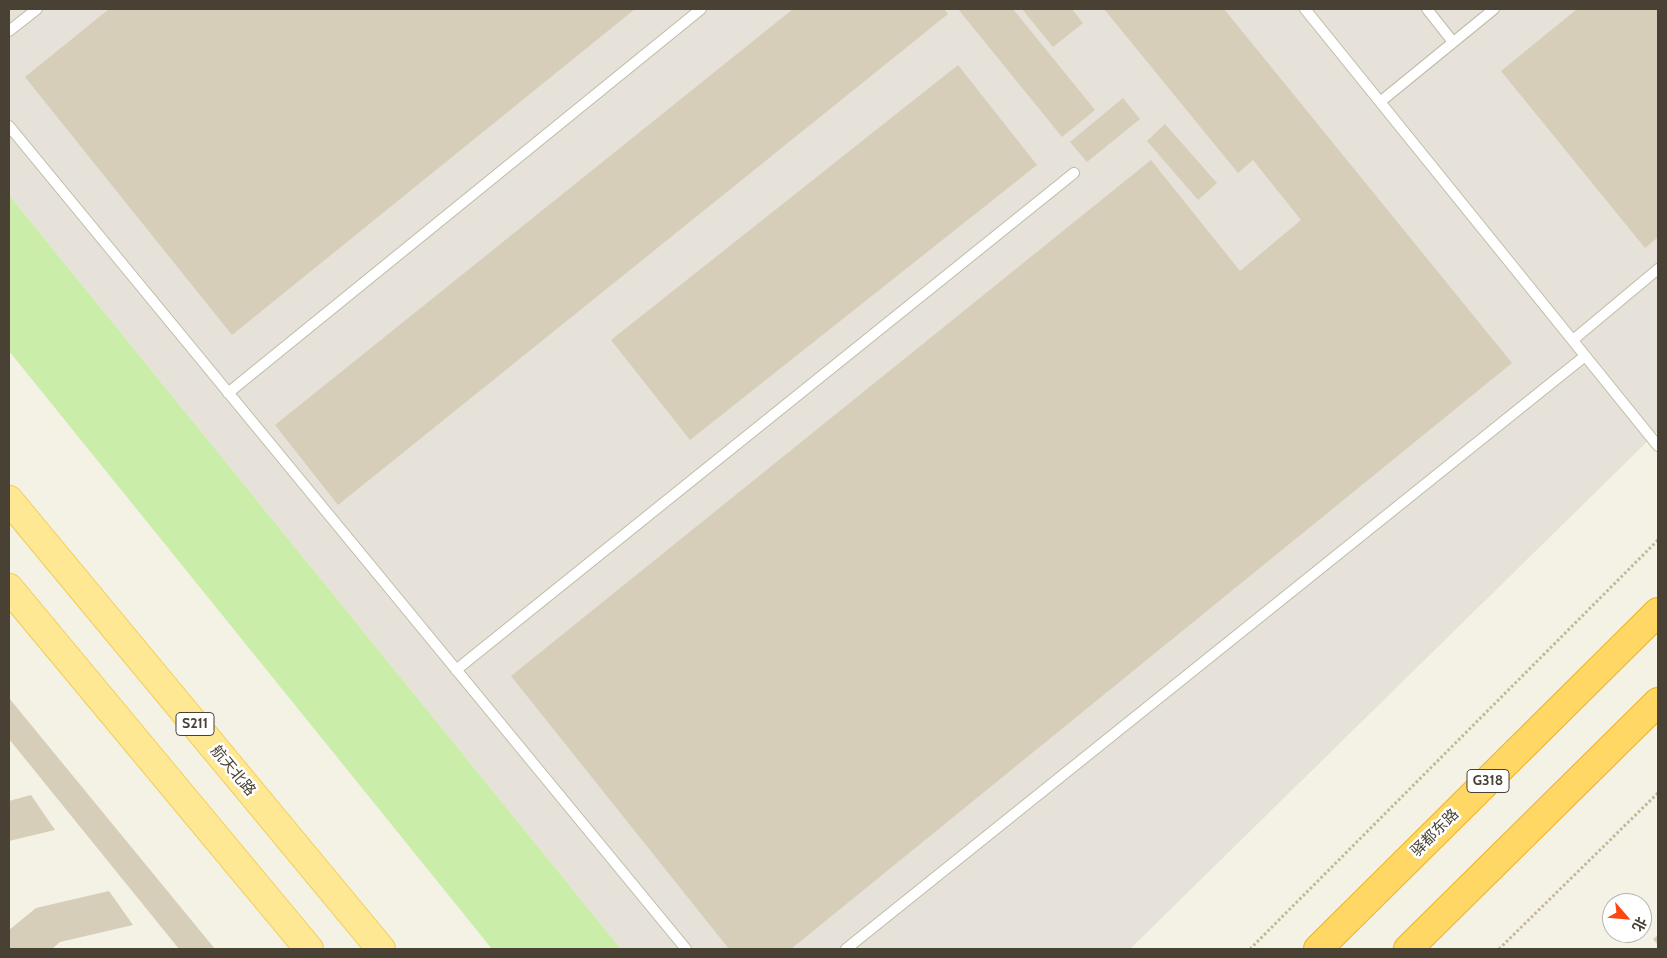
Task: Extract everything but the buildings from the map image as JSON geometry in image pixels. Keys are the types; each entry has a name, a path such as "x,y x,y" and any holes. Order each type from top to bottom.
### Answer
{"highway":[{"name":"驿都东路","path":"1318,949 1658,612"},
{"path":"1408,949 1658,702"}],"main road":[{"name":"航天北路","path":"9,500 381,949"},
{"path":"9,588 308,949"}],"lane":[{"path":"9,32 37,9"},
{"path":"228,393 700,9"},
{"path":"1305,9 1658,446"},
{"path":"1427,9 1453,42"},
{"path":"1380,102 1494,9"},
{"path":"9,126 686,949"},
{"path":"456,670 1074,173"},
{"path":"1573,340 1658,269"},
{"path":"846,949 1585,356"}],"path":[{"path":"1250,949 1658,540"},
{"path":"1499,949 1658,793"}],"shaded area":[{"path":"9,9 1658,9 1658,431 1130,949 621,949 9,195"}],"green space":[{"path":"9,195 621,949 492,949 9,351"}]}
